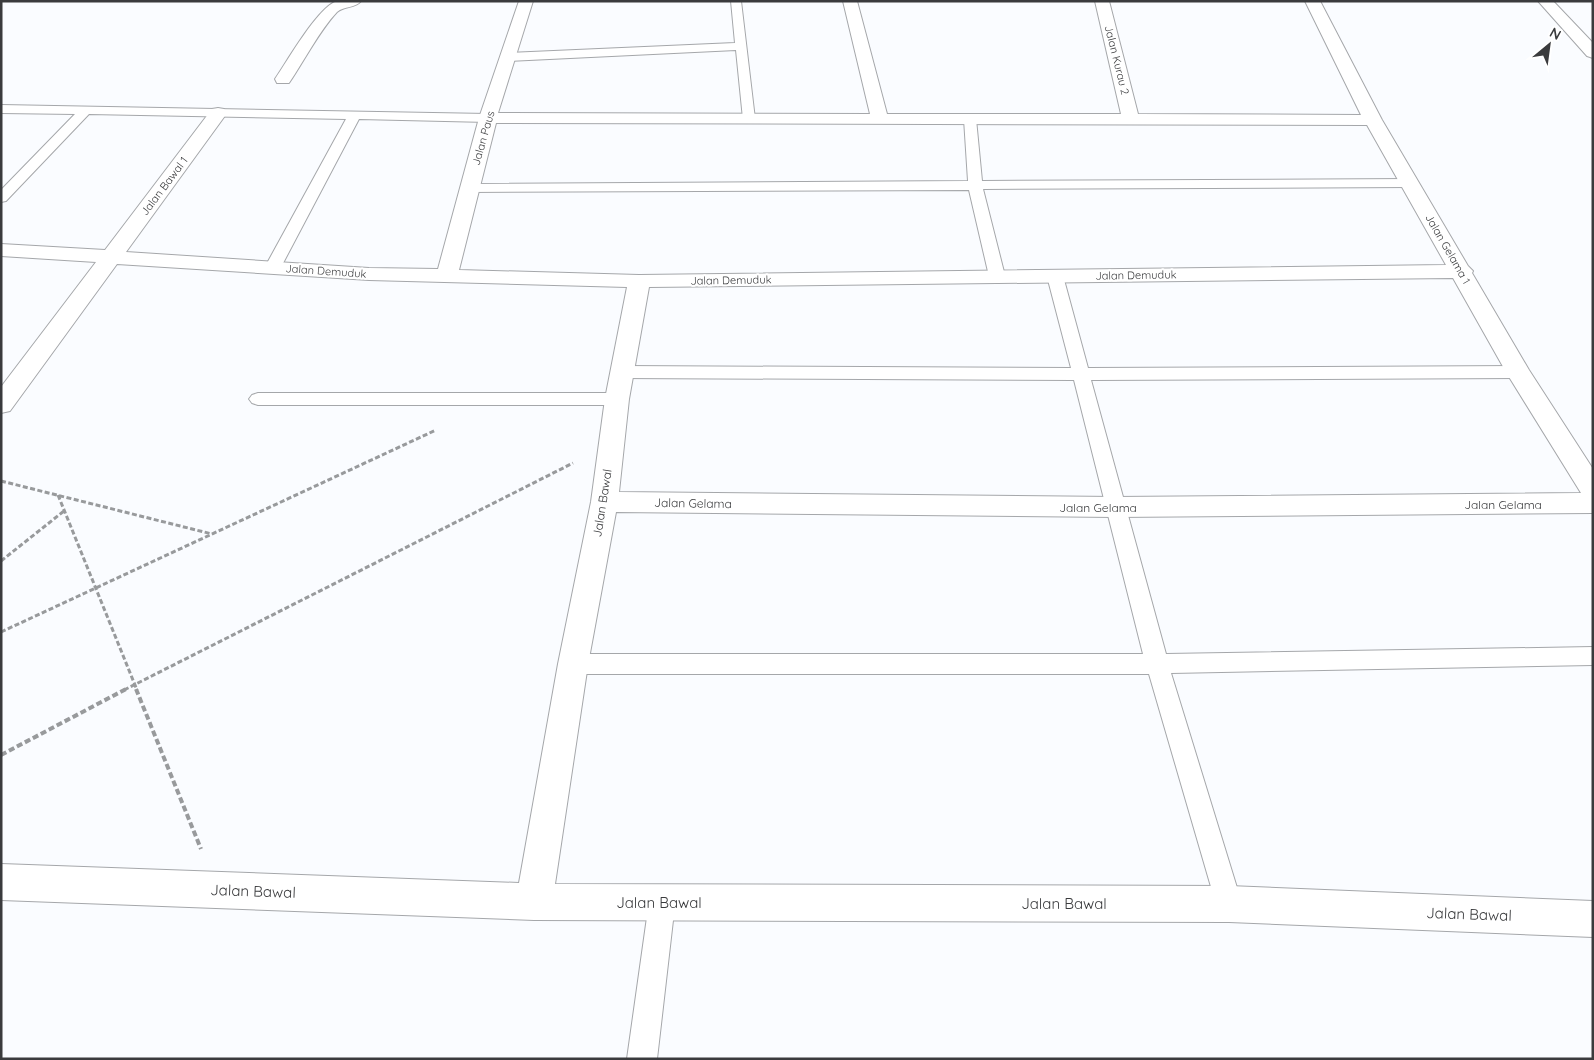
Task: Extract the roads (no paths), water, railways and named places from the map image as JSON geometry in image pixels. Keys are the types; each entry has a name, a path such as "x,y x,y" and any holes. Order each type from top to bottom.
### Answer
{"street":[{"path":"283,79 325,17 334,7 354,1"},
{"name":"Jalan Paus","path":"447,278 488,118 526,1"},
{"path":"850,1 880,119"},
{"name":"Jalan Kurau 2","path":"1102,1 1131,120"},
{"name":"Jalan Gelama 1","path":"1312,1 1373,120 1462,271 1518,372 1593,491"},
{"path":"1545,1 1593,53"},
{"path":"1564,21 1583,21"},
{"name":"Jalan Bawal 1","path":"1,405 218,113"},
{"path":"488,118 1373,120"},
{"name":"Jalan Demuduk","path":"1,250 447,278 638,281 1462,271"},
{"name":"Jalan Bawal","path":"534,902 573,664 604,502 620,385 638,281"},
{"name":"Jalan Gelama","path":"604,502 1115,507 1593,503"},
{"name":"Jalan Bawal","path":"1,882 534,902 1229,904 1593,919"}],"lane":[{"path":"736,1 749,119"},
{"path":"508,57 741,46"},
{"path":"1,109 488,118"},
{"path":"1,198 86,110"},
{"path":"273,267 355,116"},
{"path":"970,119 975,185 997,276"},
{"path":"469,188 1410,183"},
{"path":"1055,276 1079,374 1157,664 1229,904"},
{"path":"258,400 620,385 1079,374 1518,372"},
{"path":"573,664 1157,664 1593,656"},
{"path":"642,1059 662,903"}]}
